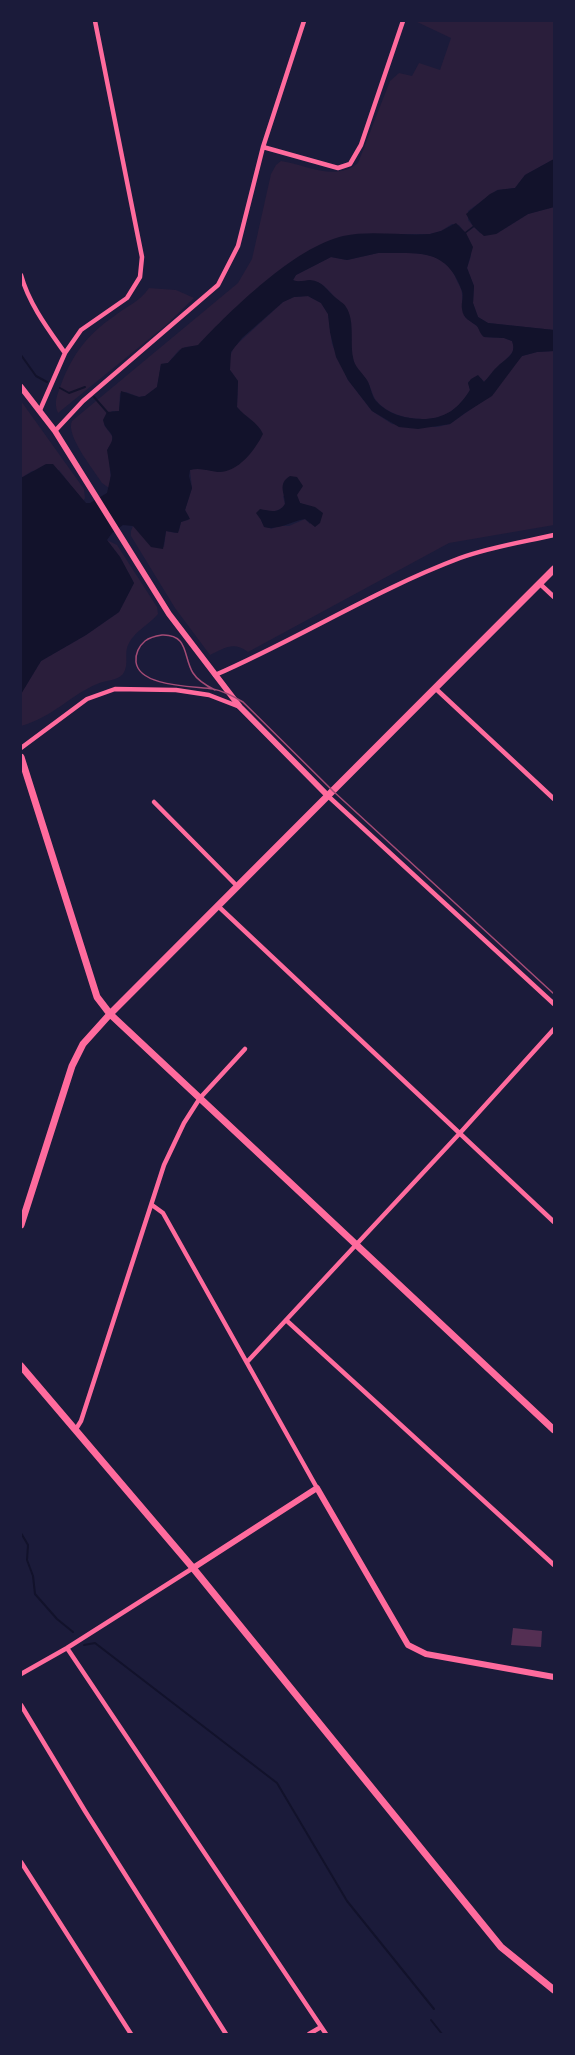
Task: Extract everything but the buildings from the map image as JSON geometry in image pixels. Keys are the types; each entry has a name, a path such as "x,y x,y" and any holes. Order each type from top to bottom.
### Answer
{"main road":[{"path":"21,1225 72,1066 83,1044 110,1014 554,569"},
{"path":"21,757 97,997 110,1014 554,1430"},
{"path":"21,1366 193,1568 501,1947 554,1990"}],"street":[{"path":"40,410 65,353 81,330 127,298 140,277 142,257 95,21"},
{"path":"55,431 83,401 218,285 238,246 263,147 304,21"},
{"path":"263,147 338,168 350,164 361,145 403,21"},
{"path":"21,274 36,309 65,353"},
{"path":"21,387 55,431 122,535 169,614 240,707 328,796 554,1004"},
{"path":"215,675 367,600 460,558 481,551 554,536"},
{"path":"539,583 554,597"},
{"path":"435,688 554,799"},
{"path":"21,748 87,699 115,689 176,690 209,695 240,707"},
{"path":"154,802 237,887"},
{"path":"218,906 554,1222"},
{"path":"246,1362 460,1134 554,1029"},
{"path":"76,1429 81,1421 164,1165 184,1123 200,1098 245,1049"},
{"path":"152,1204 163,1213 408,1645 426,1654 554,1677"},
{"path":"286,1320 554,1565"},
{"path":"21,1674 67,1648 317,1488"},
{"path":"67,1648 326,2034"},
{"path":"21,1706 226,2034"},
{"path":"21,1862 131,2034"},
{"path":"309,2034 321,2027"}],"shaded area":[{"path":"415,21 554,21 554,159 525,175 515,188 497,190 468,211 468,220 473,226 465,233 459,225 452,224 441,231 430,234 392,234 298,258 262,285 198,346 179,350 168,363 161,364 157,387 145,396 139,397 126,392 120,393 119,411 112,411 104,425 112,436 112,443 108,448 111,482 109,488 102,483 76,443 71,427 72,421 238,283 252,259 271,174 276,165 281,161 321,171 349,169 358,163 390,81 399,73 412,76 419,63 440,70 451,38"},
{"path":"554,159 554,207 528,214 496,234 484,236 474,227 466,233 473,247 467,268 474,286 473,303 478,317 488,323 554,330 554,351 522,356 492,396 450,424 418,429 399,427 372,411 348,380 336,357 328,314 321,303 308,296 294,297 283,302 242,338 231,352 230,370 238,381 237,407 258,426 263,434 255,447 239,465 232,469 218,472 190,470 192,488 185,510 190,519 181,522 178,533 166,531 163,549 151,547 133,526 123,525 112,533 107,540 120,557 134,583 119,612 86,635 41,661 21,694 21,478 46,464 53,464 86,503 107,493 111,475 107,450 112,436 103,420 107,412 119,411 121,391 139,397 145,396 157,387 161,364 168,363 182,348 198,345 246,298 285,266 324,242 343,236 364,233 430,234 456,223 465,232 473,226 466,214 490,194 498,190 515,188 525,175","holes":["378,253 429,255 439,259 448,266 463,293 462,309 466,317 477,326 484,337 504,338 512,341 513,350 510,356 484,382 478,375 471,379 468,383 470,390 461,403 444,415 430,419 410,418 380,406 354,361 350,318 345,306 318,282 293,280 296,275 331,257 347,260"]},
{"path":"554,207 554,330 488,323 478,317 473,303 474,286 467,268 471,256 466,233 474,227 480,233 496,234 528,214"},
{"path":"378,253 424,254 444,262 461,289 465,317 478,327 484,337 504,338 512,341 514,348 512,353 484,382 481,378 468,382 470,390 462,402 452,411 440,417 426,419 405,417 380,404 354,362 349,346 343,304 321,284 314,281 293,280 296,275 331,257 347,260"},
{"path":"149,288 176,290 194,298 165,326 58,413 56,401 59,390 71,362 82,345 96,330 137,301"},
{"path":"308,296 321,303 328,314 332,344 348,380 372,411 392,424 437,427 450,424 495,392 507,373 522,356 554,351 554,525 449,543 248,652 233,646 210,655 175,608 131,536 131,531 133,526 164,547 166,531 175,533 179,531 181,522 188,520 189,517 185,510 192,488 190,470 196,468 221,472 255,424 237,407 238,381 230,370 229,359 234,347 283,302 294,297","holes":["296,495 300,503 315,508 310,524 305,519 289,526 278,526 271,529 263,524 261,520 265,510 276,511 281,508 285,504 283,496"]},
{"path":"21,401 84,489 83,501 59,470 32,471 21,478"},
{"path":"290,476 297,477 303,486 297,495 300,503 315,507 323,513 320,523 315,527 305,519 280,527 264,527 256,513 260,509 274,511 283,507 285,504 283,485"},
{"path":"107,540 117,545 157,607 158,614 129,643 123,674 87,689 42,717 21,726 21,694 41,661 86,635 119,612 134,583 120,557"}],"waterway":[{"path":"21,355 36,376 47,382"},
{"path":"60,388 69,393 85,387"},
{"path":"94,397 108,413"},
{"path":"21,1533 28,1545 27,1560 33,1576 35,1594 57,1619 73,1632"},
{"path":"84,1645 95,1643 277,1783 347,1901 434,2009"},
{"path":"431,2020 442,2034"}],"tram line":[{"path":"215,690 212,688 209,687 203,683 195,676 184,648 177,638 155,636 145,641 139,648 136,662 139,670 146,676 168,684 213,689 217,690 243,702 333,791 554,994"}]}
